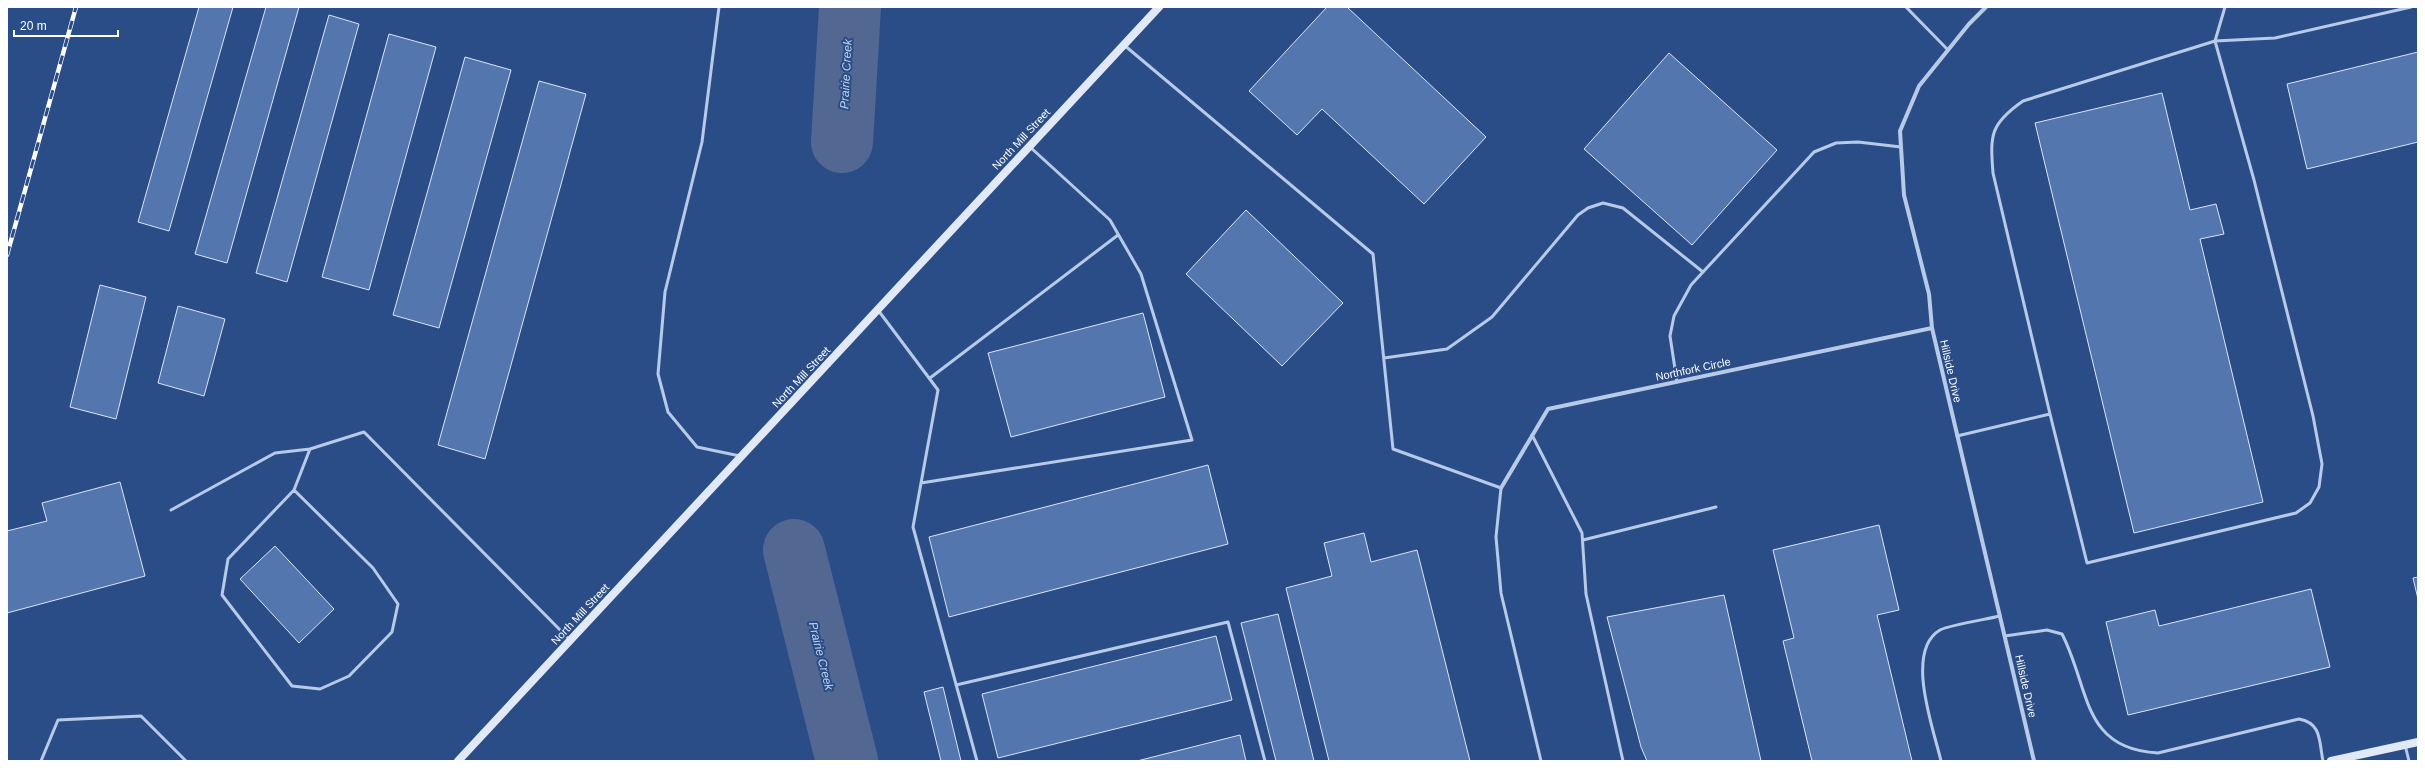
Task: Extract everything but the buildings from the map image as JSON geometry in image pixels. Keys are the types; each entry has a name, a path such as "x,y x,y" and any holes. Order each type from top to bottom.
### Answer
{"main road":[{"name":"North Mill Street","path":"458,761 1159,7"},
{"path":"2331,761 2418,742"}],"street":[{"name":"Hillside Drive","path":"1986,7 1919,86 1900,131 1904,195 1929,294 1932,328 2034,761"},
{"name":"Northfork Circle","path":"1501,488 1548,409 1932,328"}],"lane":[{"path":"719,7 702,142 665,292 658,374 668,412 697,447 741,456"},
{"path":"1906,7 1948,50"},
{"path":"2225,7 2215,41 2254,180 2313,416 2322,464 2319,487 2310,503 2296,513 2087,563 1993,173 1991,145 1995,128 2005,114 2024,101 2215,41 2275,38 2411,7"},
{"path":"1124,45 1372,254 1393,449 1501,488 1496,537 1501,593 1541,761"},
{"path":"1677,382 1670,336 1674,316 1691,285 1814,152 1836,143 1858,142 1901,147"},
{"path":"921,483 1192,440 1141,274 1110,220 1030,147"},
{"path":"1384,358 1447,349 1492,317 1578,216 1588,208 1603,203 1623,208 1703,272"},
{"path":"930,378 1118,235"},
{"path":"878,310 938,390 913,527 977,761"},
{"path":"1957,436 2050,414"},
{"path":"171,510 275,453 310,449 364,432 570,640"},
{"path":"1532,435 1582,533 1586,594 1624,761"},
{"path":"294,490 373,568 398,604 392,632 349,676 320,689 292,686 222,595 228,558 294,490 310,449"},
{"path":"1583,540 1716,507"},
{"path":"1941,761 1923,682 1922,664 1929,642 1940,630 2000,616"},
{"path":"956,685 1228,622 1265,761"},
{"path":"2005,636 2047,630 2062,634 2070,649 2097,724 2113,741 2139,752 2158,753 2299,719 2308,721 2316,727 2323,761"},
{"path":"41,761 58,720 142,716 186,761"},
{"path":"2405,745 2409,761"}],"waterway":[{"name":"Prairie Creek","path":"842,142 850,7"},
{"name":"Prairie Creek","path":"794,550 847,761"}],"railway":[{"path":"7,255 76,7"}]}
